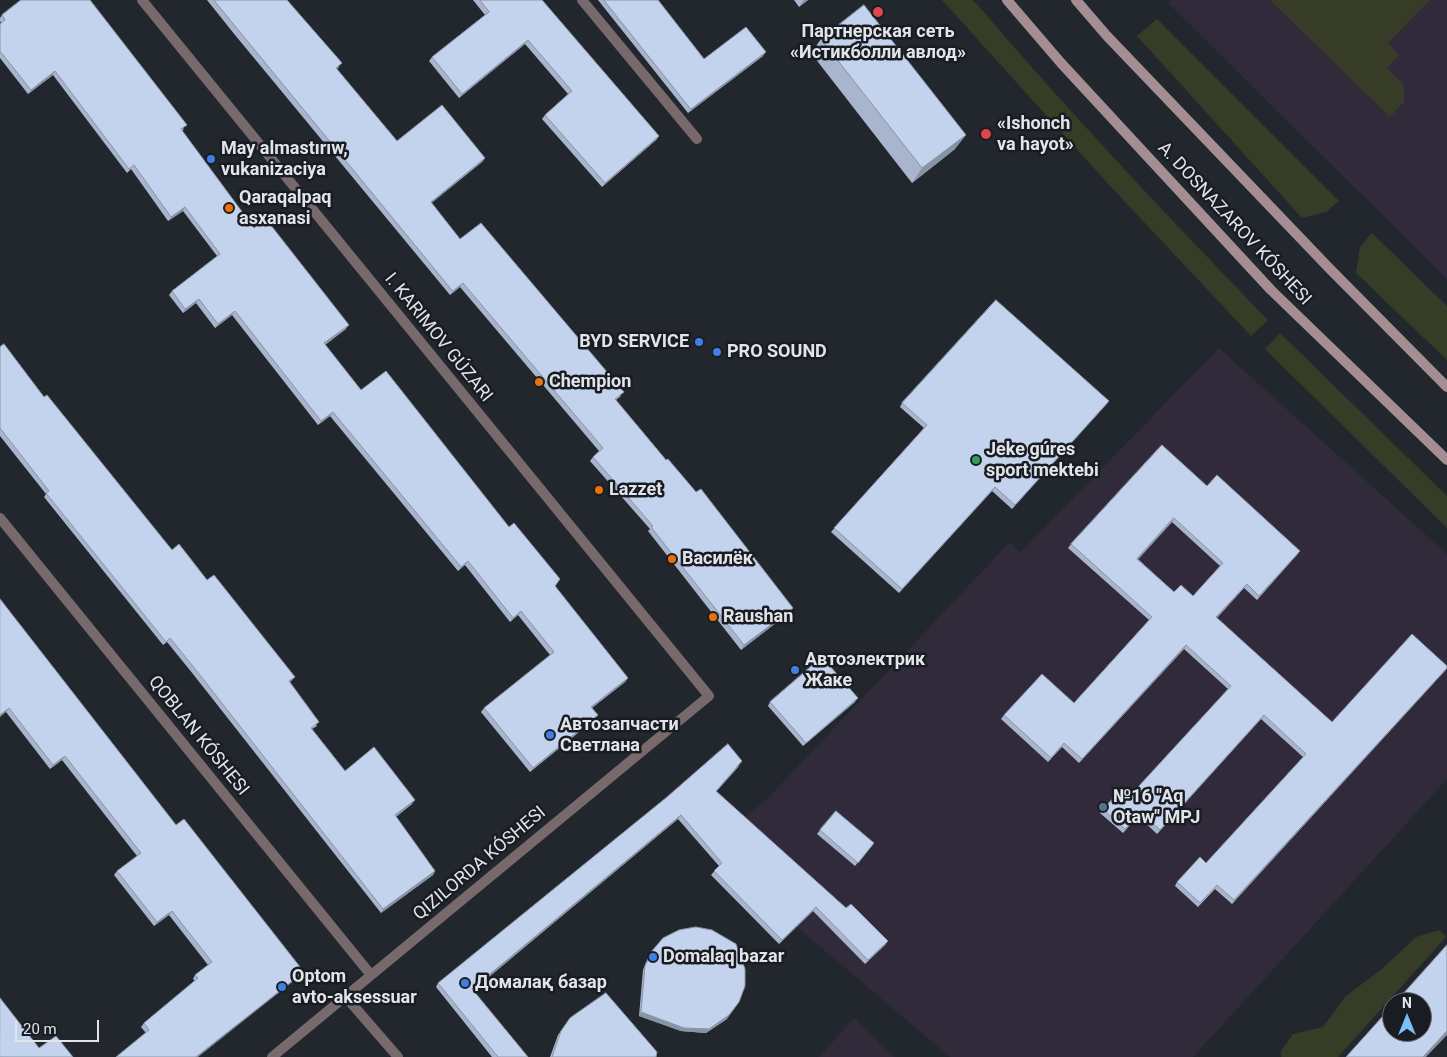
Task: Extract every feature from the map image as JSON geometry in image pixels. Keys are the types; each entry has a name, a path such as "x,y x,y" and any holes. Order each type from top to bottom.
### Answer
{"main road":[{"name":"A. DOSNAZAROV KÓSHESI","path":"1007,0 1061,63 1271,290 1447,460"},
{"name":"A. DOSNAZAROV KÓSHESI","path":"1076,0 1107,36 1329,268 1447,387"}],"street":[{"path":"142,0 709,696 272,1057"},
{"path":"582,0 697,139"},
{"name":"QOBLAN KÓSHESI","path":"0,518 371,975"},
{"path":"345,996 398,1057"}],"shaded area":[{"path":"1171,0 1447,0 1447,279 1168,3"},
{"path":"1219,348 1447,554 1447,779 1193,1057 950,1057 797,927 715,843 768,798 1010,542 1020,553"},
{"path":"854,1018 894,1057 819,1057"}],"green space":[{"path":"942,0 972,0 977,4 1120,164 1268,320 1251,336 1111,187"},
{"path":"1270,0 1430,0 1388,43 1399,55 1387,68 1404,85 1404,102 1390,117"},
{"path":"1157,19 1339,201 1326,212 1302,218 1137,36"},
{"path":"1372,233 1447,306 1447,360 1356,273 1360,247"},
{"path":"1280,333 1447,496 1447,528 1265,349"},
{"path":"1439,930 1446,937 1396,992 1382,992 1382,1008 1338,1057 1281,1057 1281,1051 1293,1034 1323,1027 1346,996 1383,968 1416,937"}],"building":[{"path":"21,0 90,0 187,125 181,129 254,228 266,219 349,325 324,343 361,390 386,371 509,527 514,523 560,579 555,586 628,678 591,707 598,715 533,768 484,708 554,652 521,611 513,618 468,561 461,567 333,412 321,421 235,311 218,324 199,299 185,309 172,291 220,254 185,207 171,217 134,165 129,169 55,71 31,90 0,51 0,24 5,20 2,15"},
{"path":"214,0 287,0 342,63 336,68 397,141 442,105 485,158 431,202 460,239 481,223 624,392 615,399 666,460 668,459 696,492 701,489 793,608 744,645 651,527 653,526 593,457 603,448 463,283 453,291"},
{"path":"480,0 542,0 659,136 605,183 545,115 572,91 528,40 462,94 432,57 489,12"},
{"path":"604,0 658,0 704,59 746,27 766,52 691,109"},
{"path":"864,5 966,135 922,168 821,39"},
{"name":"Jeke gúres sport mektebi","path":"996,300 1109,401 1015,505 995,487 902,589 834,528 927,425 902,403"},
{"path":"4,344 44,397 47,395 172,550 179,544 207,580 214,575 295,677 289,681 319,722 311,728 345,771 374,747 415,800 395,815 435,871 383,909 196,670 170,638 166,642 46,493 49,491 0,428 0,347"},
{"path":"1162,445 1207,486 1217,475 1300,551 1259,596 1247,584 1216,617 1332,722 1412,634 1447,668 1234,900 1217,885 1200,903 1177,882 1200,857 1206,863 1306,754 1264,715 1160,830 1141,813 1125,829 1103,809 1119,792 1127,799 1231,686 1186,645 1082,759 1064,743 1051,758 1004,715 1042,674 1074,703 1152,617 1071,544","holes":["1174,518 1223,563 1193,596 1181,585 1174,592 1137,559"]},
{"path":"0,599 176,825 184,819 304,972 196,1057 116,1057 149,1030 144,1023 198,978 195,975 212,962 172,911 157,922 117,871 141,853 65,756 53,765 9,708 0,715"},
{"path":"822,657 858,698 806,743 770,702"},
{"path":"728,744 742,761 716,791 846,908 851,904 888,941 868,960 816,907 782,940 714,871 722,863 681,815 472,989 528,1057 498,1057 438,983 667,797"},
{"path":"836,811 874,843 858,863 820,830"},
{"path":"696,927 712,930 736,944 745,969 745,986 739,1002 729,1015 709,1029 684,1028 641,1012 645,966 652,951 663,938 679,930"},
{"path":"1447,945 1447,1031 1423,1057 1346,1057 1382,1017 1382,1042 1432,1042 1432,992 1405,992"},
{"path":"606,993 657,1052 656,1057 552,1057 561,1031 570,1018"},
{"path":"0,998 39,1048 56,1036 73,1057 0,1057"}],"place":[{"name":"Партнерская сеть «Истикболли авлод»","path":"878,12"},
{"name":"«Ishonch va hayot»","path":"986,134"},
{"name":"May almastırıw, vukanizaciya","path":"211,159"},
{"name":"Qaraqalpaq asxanasi","path":"229,208"},
{"name":"BYD SERVICE","path":"699,342"},
{"name":"PRO SOUND","path":"717,352"},
{"name":"Chempion","path":"539,382"},
{"name":"Jeke gúres sport mektebi","path":"976,460"},
{"name":"Lazzet","path":"599,490"},
{"name":"Василёк","path":"672,559"},
{"name":"Raushan","path":"713,617"},
{"name":"Автоэлектрик Жаке","path":"795,670"},
{"name":"Автозапчасти Светлана","path":"550,735"},
{"name":"№16 \"Aq Otaw\" MPJ","path":"1103,807"},
{"name":"Domalaq bazar","path":"653,957"},
{"name":"Домалақ базар","path":"465,983"},
{"name":"Optom avto-aksessuar","path":"282,987"}]}
